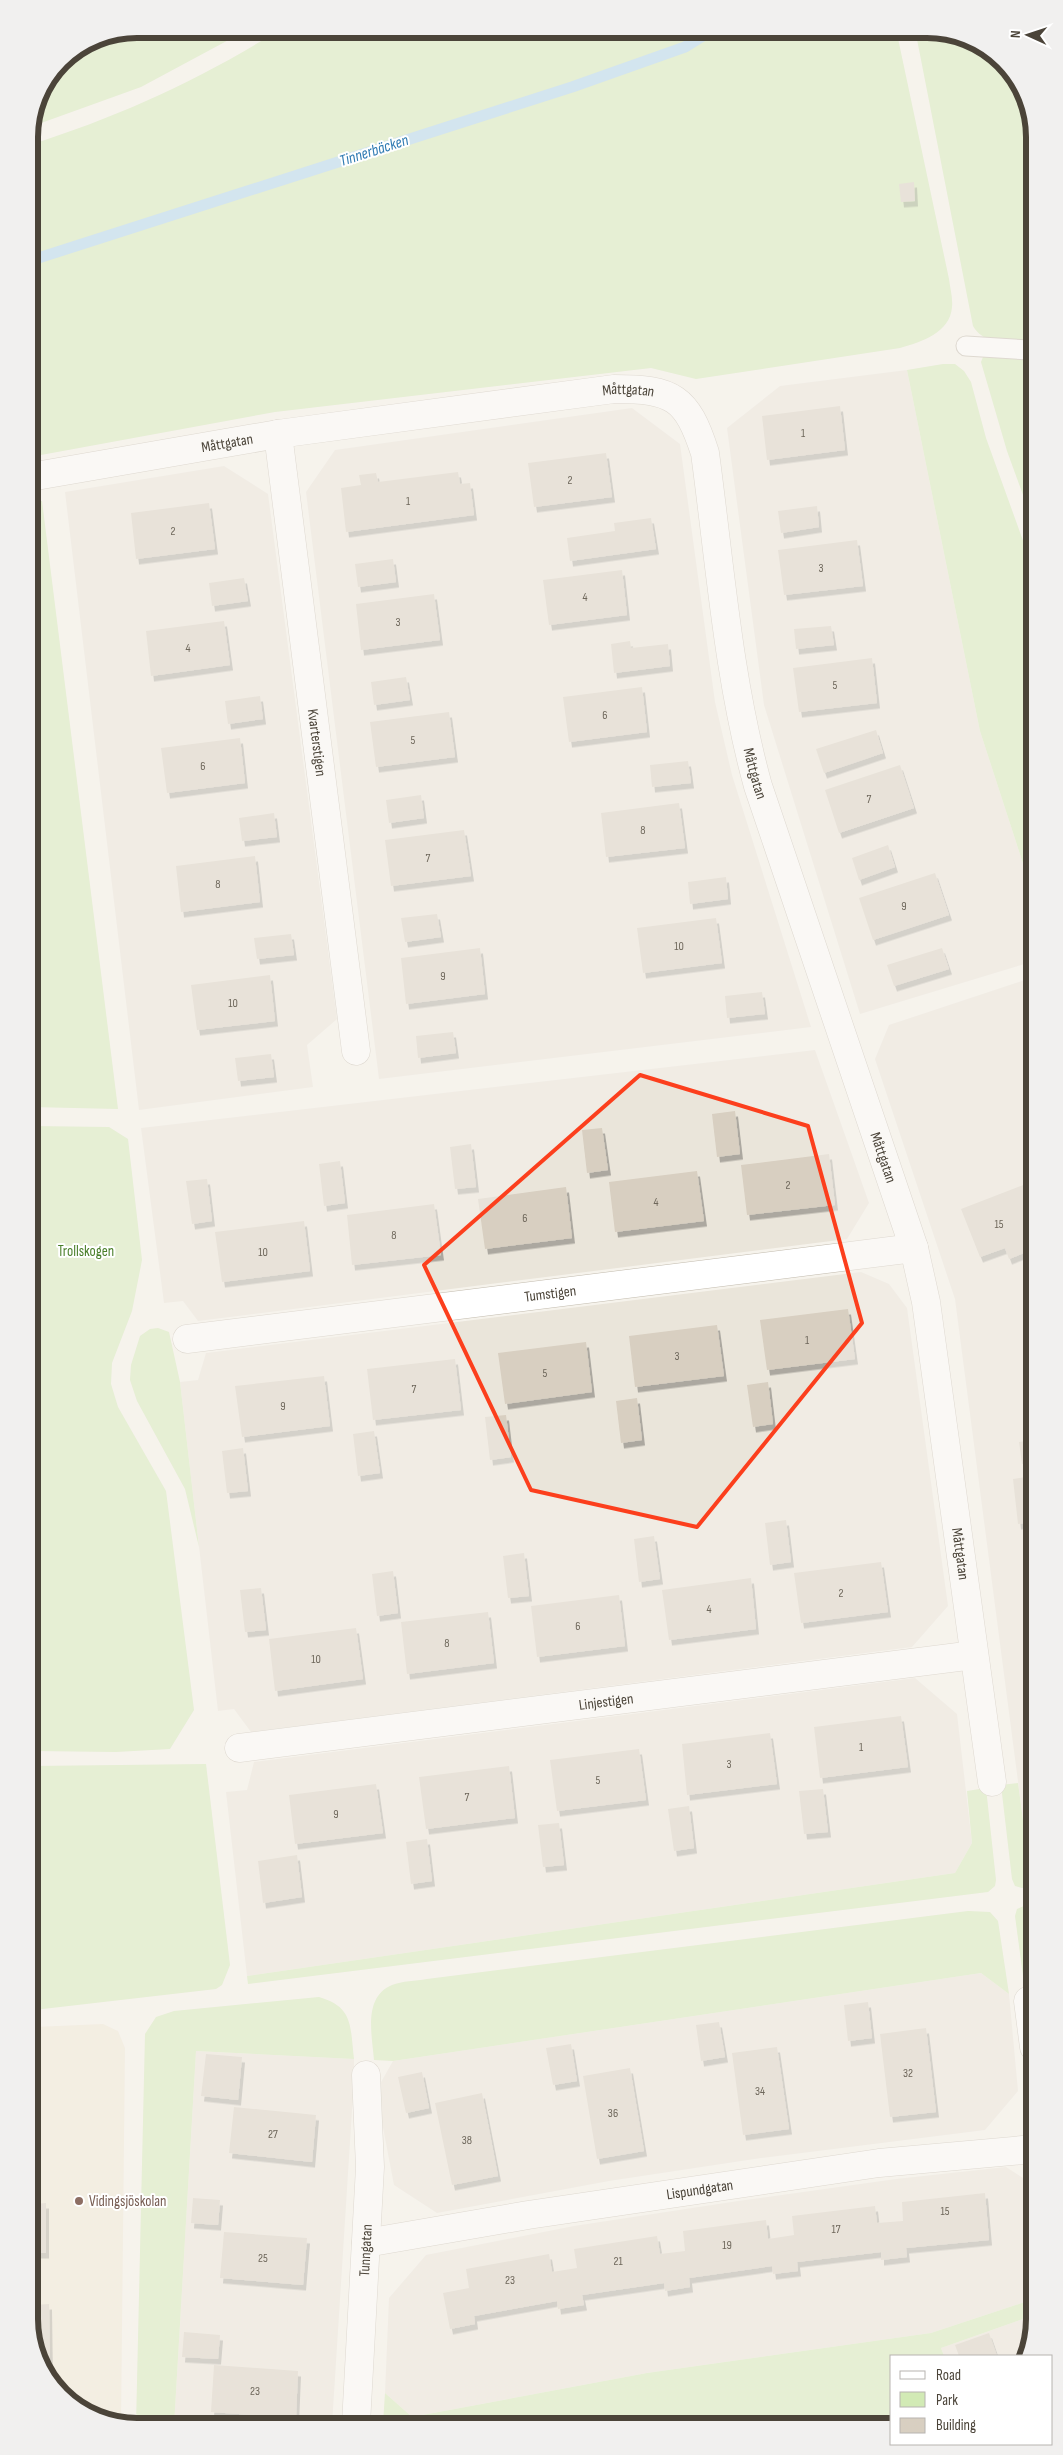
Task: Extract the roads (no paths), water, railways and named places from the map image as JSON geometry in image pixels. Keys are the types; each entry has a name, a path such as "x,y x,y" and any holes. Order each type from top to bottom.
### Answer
{"street":[{"name":"Måttgatan","path":"38,476 278,434 614,389 657,391 673,398 688,411 696,425 705,453 745,740 761,796 914,1248 926,1302 944,1415 992,1782"},
{"name":"Kvarterstigen","path":"278,434 356,1051"},
{"name":"Tumstigen","path":"187,1339 914,1248"},
{"name":"Linjestigen","path":"239,1748 974,1654"},
{"name":"Tunngatan","path":"356,2417 370,2166 366,2075"},
{"name":"Lispundgatan","path":"366,2243 879,2162 1026,2150"}],"lane":[{"path":"966,346 1026,350"}],"waterway":[{"name":"Tinnerbäcken","path":"38,258 572,87 685,47 700,38"}],"place":[{"name":"Vidingsjöskolan","path":"79,2201"}],"park label":[{"name":"Trollskogen","path":"86,1251"}]}
